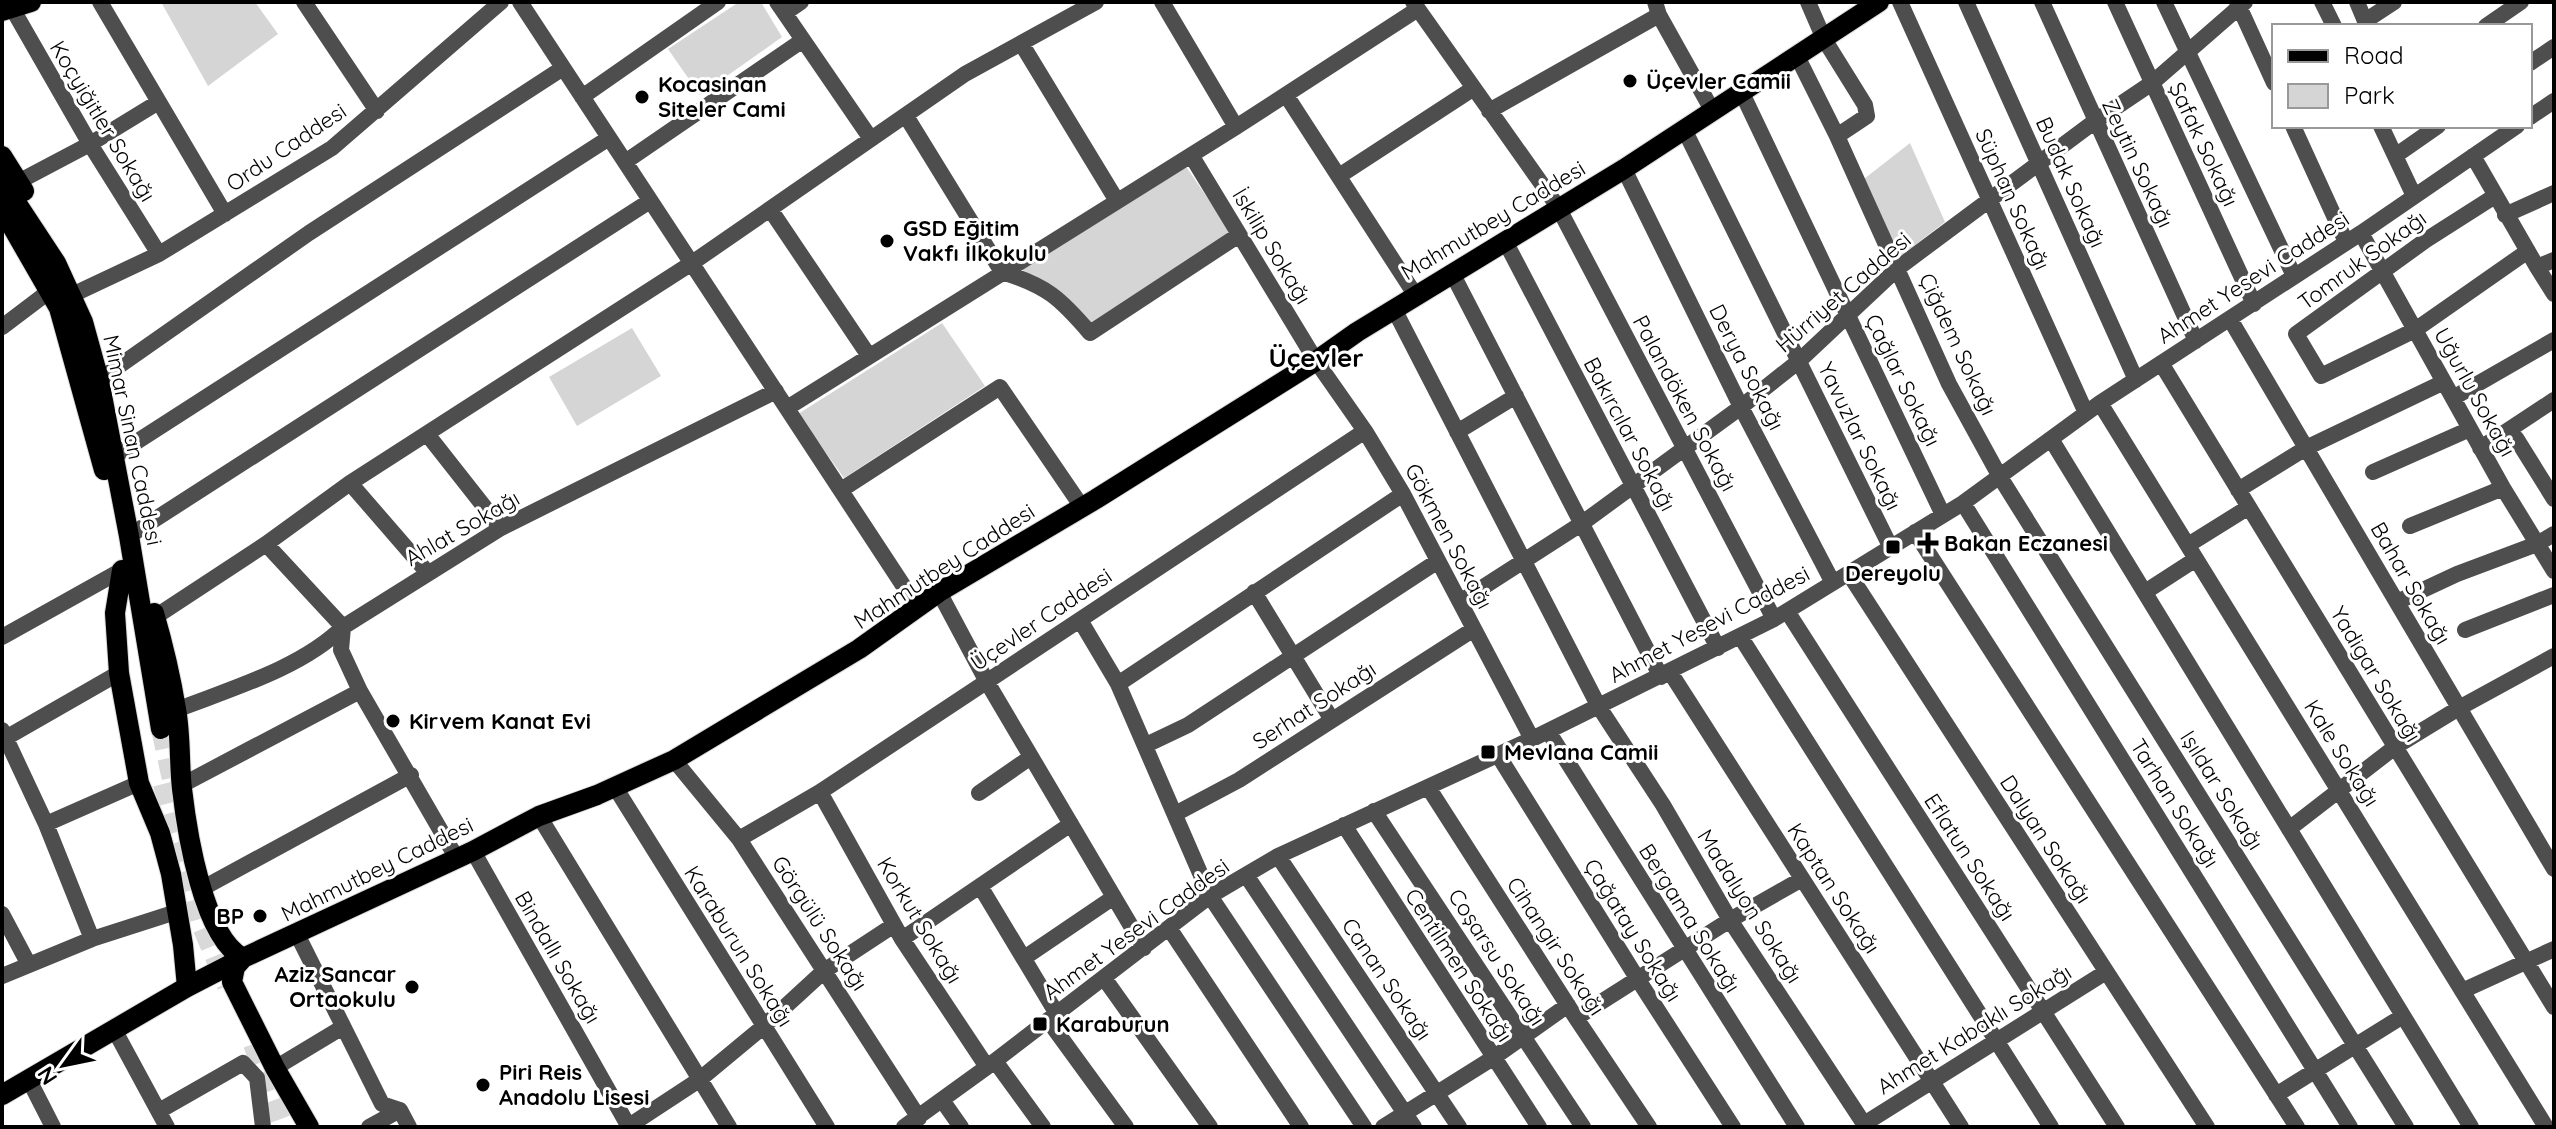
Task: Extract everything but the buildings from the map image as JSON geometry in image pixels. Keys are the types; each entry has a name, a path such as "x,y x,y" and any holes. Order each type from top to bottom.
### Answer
{"main road":[{"name":"Mahmutbey Caddesi","path":"3,1094 243,958 539,816 674,760 859,649 939,592 1082,507 1394,309 1624,169 1876,4"},
{"path":"2,156 8,181 41,219 47,266"},
{"name":"Mimar Sinan Caddesi","path":"2,209 72,295 99,380 129,536 155,730 104,472 73,353 51,290 47,266"},
{"path":"2,233 47,266"},
{"path":"129,536 155,617 176,710 188,831 209,914 209,926 198,933 189,931 176,912"},
{"path":"122,570 115,613 119,673 139,783 160,833 171,874 187,987"},
{"path":"209,914 223,940 243,958 235,967 232,982 309,1127"}],"street":[{"path":"100,2 225,214"},
{"path":"304,2 377,111"},
{"name":"Ordu Caddesi","path":"72,295 159,254 332,148 501,2"},
{"path":"520,2 918,608"},
{"path":"582,97 718,2"},
{"path":"801,2 781,8 871,139"},
{"path":"155,617 266,544 350,483 692,263 965,74 1096,2"},
{"path":"1162,2 1236,127"},
{"path":"1808,2 1824,39 1865,105 1867,116 1837,136"},
{"name":"Süphan Sokağı","path":"1900,2 2086,413"},
{"name":"Budak Sokağı","path":"1966,2 2136,380"},
{"name":"Zeytin Sokağı","path":"2042,2 2196,341"},
{"name":"Şafak Sokağı","path":"2115,2 2254,304"},
{"path":"2164,2 2294,276"},
{"path":"2322,2 2333,24"},
{"path":"2357,2 2366,24 2394,2"},
{"path":"2489,24 2521,2"},
{"path":"2241,4 2272,78"},
{"name":"Hürriyet Caddesi","path":"1460,602 1633,488 1741,407 1799,361 1898,268 2094,122 2152,83 2241,4"},
{"path":"787,408 1236,127 1416,6"},
{"name":"Palandöken Sokağı","path":"1416,6 1558,207 1684,449 1780,615"},
{"name":"Koçyiğitler Sokağı","path":"15,7 90,144 159,254"},
{"path":"1489,111 1657,9 1712,110"},
{"path":"625,162 803,40"},
{"path":"1021,43 1117,201"},
{"path":"2532,62 2554,47"},
{"name":"Çiğdem Sokağı","path":"1797,56 1837,136 1949,384 2000,477"},
{"path":"99,380 309,233 563,68"},
{"path":"1339,176 1474,88"},
{"name":"Çağlar Sokağı","path":"1741,91 1943,515"},
{"path":"1286,95 1416,296"},
{"path":"8,181 90,144 157,103"},
{"path":"2532,116 2553,105"},
{"path":"906,116 1002,272 1034,282 1064,302 1090,333 1239,235"},
{"name":"Uğurlu Sokağı","path":"2294,128 2353,238 2382,272 2503,488 2554,571"},
{"path":"2382,128 2414,196"},
{"path":"2395,156 2435,128"},
{"name":"Ahmet Yesevi Caddesi","path":"912,1122 1210,896 1278,856 1666,675 1780,615 1963,503 2100,403 2254,304 2514,128"},
{"name":"Yavuzlar Sokağı","path":"1684,129 1891,548"},
{"path":"113,457 609,138"},
{"name":"İskilip Sokağı","path":"1191,155 1316,361"},
{"path":"2473,156 2554,294"},
{"name":"Derya Sokağı","path":"1624,169 1741,407 1833,583"},
{"path":"2505,215 2554,193"},
{"name":"Tomruk Sokağı","path":"2415,330 2321,376 2296,334 2471,209 2495,196"},
{"path":"129,536 650,201"},
{"path":"770,209 869,356"},
{"name":"Bakırcılar Sokağı","path":"1505,241 1718,648"},
{"path":"2415,330 2528,251"},
{"path":"2537,267 2554,260"},
{"name":"Kaptan Sokağı","path":"1452,273 1581,524 1666,675 1961,1127"},
{"path":"2,327 51,290"},
{"name":"Madalyon Sokağı","path":"1394,309 1599,707 1663,805 1730,920 1865,1126"},
{"name":"Bahar Sokağı","path":"2230,319 2552,862"},
{"path":"2453,398 2554,340"},
{"name":"Gökmen Sokağı","path":"1316,361 1365,431 1403,494 1532,739"},
{"name":"Yadigar Sokağı","path":"2161,363 2554,1007"},
{"path":"2238,490 2306,448 2444,382"},
{"path":"841,490 1000,387 1082,507"},
{"name":"Ahlat Sokağı","path":"176,710 287,664 326,644 343,627 501,528 776,391"},
{"path":"1457,432 1516,396"},
{"path":"2480,448 2554,400"},
{"name":"Kale Sokağı","path":"2100,403 2546,1127"},
{"path":"2373,472 2470,429"},
{"name":"Üçevler Caddesi","path":"739,839 820,792 1365,431"},
{"path":"427,434 501,528"},
{"path":"2501,435 2516,438 2554,499"},
{"path":"2051,439 2471,1127"},
{"name":"Işıldar Sokağı","path":"2000,477 2406,1127"},
{"path":"350,483 428,573"},
{"path":"2410,526 2503,488"},
{"path":"1118,684 1403,494"},
{"name":"Tarhan Sokağı","path":"1963,503 2350,1127"},
{"path":"2145,592 2249,507"},
{"path":"1915,532 2297,1127"},
{"path":"2397,602 2457,574 2537,544 2554,534"},
{"path":"266,544 343,627"},
{"path":"1146,745 1188,725 1438,561"},
{"path":"2,637 122,570"},
{"name":"Dalyan Sokağı","path":"1849,574 2207,1127"},
{"path":"939,592 987,682 1144,948"},
{"path":"1254,592 1332,720"},
{"path":"2465,630 2554,595"},
{"name":"Eflatun Sokağı","path":"1780,615 2117,1127"},
{"path":"1080,620 1118,684 1210,896 1364,1127"},
{"name":"Bindallı Sokağı","path":"343,627 341,650 360,691 464,854 629,1126"},
{"name":"Serhat Sokağı","path":"1175,814 1239,780 1474,629"},
{"path":"1740,636 2051,1127"},
{"path":"2289,829 2395,747 2554,656"},
{"path":"92,939 46,824 3,736 119,673"},
{"path":"182,785 360,691"},
{"name":"Bergama Sokağı","path":"1548,731 1797,1127"},
{"name":"Çağatay Sokağı","path":"1498,755 1733,1127"},
{"path":"979,793 1031,757"},
{"name":"Görgülü Sokağı","path":"674,760 739,839 824,971 912,1122"},
{"path":"203,888 411,775"},
{"path":"46,824 139,783"},
{"name":"Karaburun Sokağı","path":"615,787 827,1127"},
{"name":"Cihangir Sokağı","path":"1428,787 1649,1127"},
{"name":"Korkut Sokağı","path":"820,792 898,932 991,1064 1043,1127"},
{"name":"Coşarsu Sokağı","path":"1374,811 1583,1127"},
{"path":"539,816 729,1127"},
{"path":"629,1126 699,1080 824,971 980,886 1071,824"},
{"name":"Centilmen Sokağı","path":"1344,825 1539,1127"},
{"name":"Canan Sokağı","path":"1278,856 1459,1127"},
{"path":"1246,875 1409,1120"},
{"path":"1383,1127 1409,1120 1437,1094 1523,1038 1637,978 1802,879"},
{"path":"980,886 1024,958 1053,1017 1126,1127"},
{"path":"1024,958 1114,897"},
{"path":"2,976 92,939 176,912"},
{"path":"2,914 6,932 28,963"},
{"path":"1169,928 1301,1127"},
{"path":"297,934 382,1104 400,1110 409,1127"},
{"path":"2462,991 2554,949"},
{"name":"Ahmet Kabaklı Sokağı","path":"1865,1126 2106,972"},
{"path":"1104,978 1210,1127"},
{"path":"2276,1095 2403,1016"},
{"path":"275,1068 343,1027"},
{"path":"115,1031 167,1127"},
{"path":"159,1111 243,1063 257,1078 263,1127"},
{"path":"28,1078 53,1127"},
{"path":"942,1100 961,1127"},
{"path":"369,1127 400,1110"}],"green space":[{"path":"161,2 255,2 278,34 208,86"},
{"path":"739,2 761,2 782,37 700,95 668,49"},
{"path":"1910,143 1945,222 1898,258 1864,179"},
{"path":"1185,165 1232,234 1090,328 1065,296 1019,268"},
{"path":"942,323 985,386 844,478 798,414"},
{"path":"632,328 661,376 577,426 549,377"}],"tunnel":[{"path":"161,729 176,798"},
{"path":"163,784 201,924 227,986"},
{"path":"253,1044 283,1127"}],"place":[{"name":"Üçevler Camii","path":"1630,81"},
{"name":"Kocasinan Siteler Cami","path":"642,97"},
{"name":"GSD Eğitim Vakfı İlkokulu","path":"887,241"},
{"name":"Bakan Eczanesi","path":"1928,543"},
{"name":"Dereyolu","path":"1893,547"},
{"name":"Kirvem Kanat Evi","path":"393,721"},
{"name":"Mevlana Camii","path":"1488,752"},
{"name":"BP","path":"260,916"},
{"name":"Aziz Sancar Ortaokulu","path":"412,987"},
{"name":"Karaburun","path":"1040,1024"},
{"name":"Piri Reis Anadolu Lisesi","path":"483,1085"}],"district":[{"name":"Üçevler","path":"1316,358"}]}
